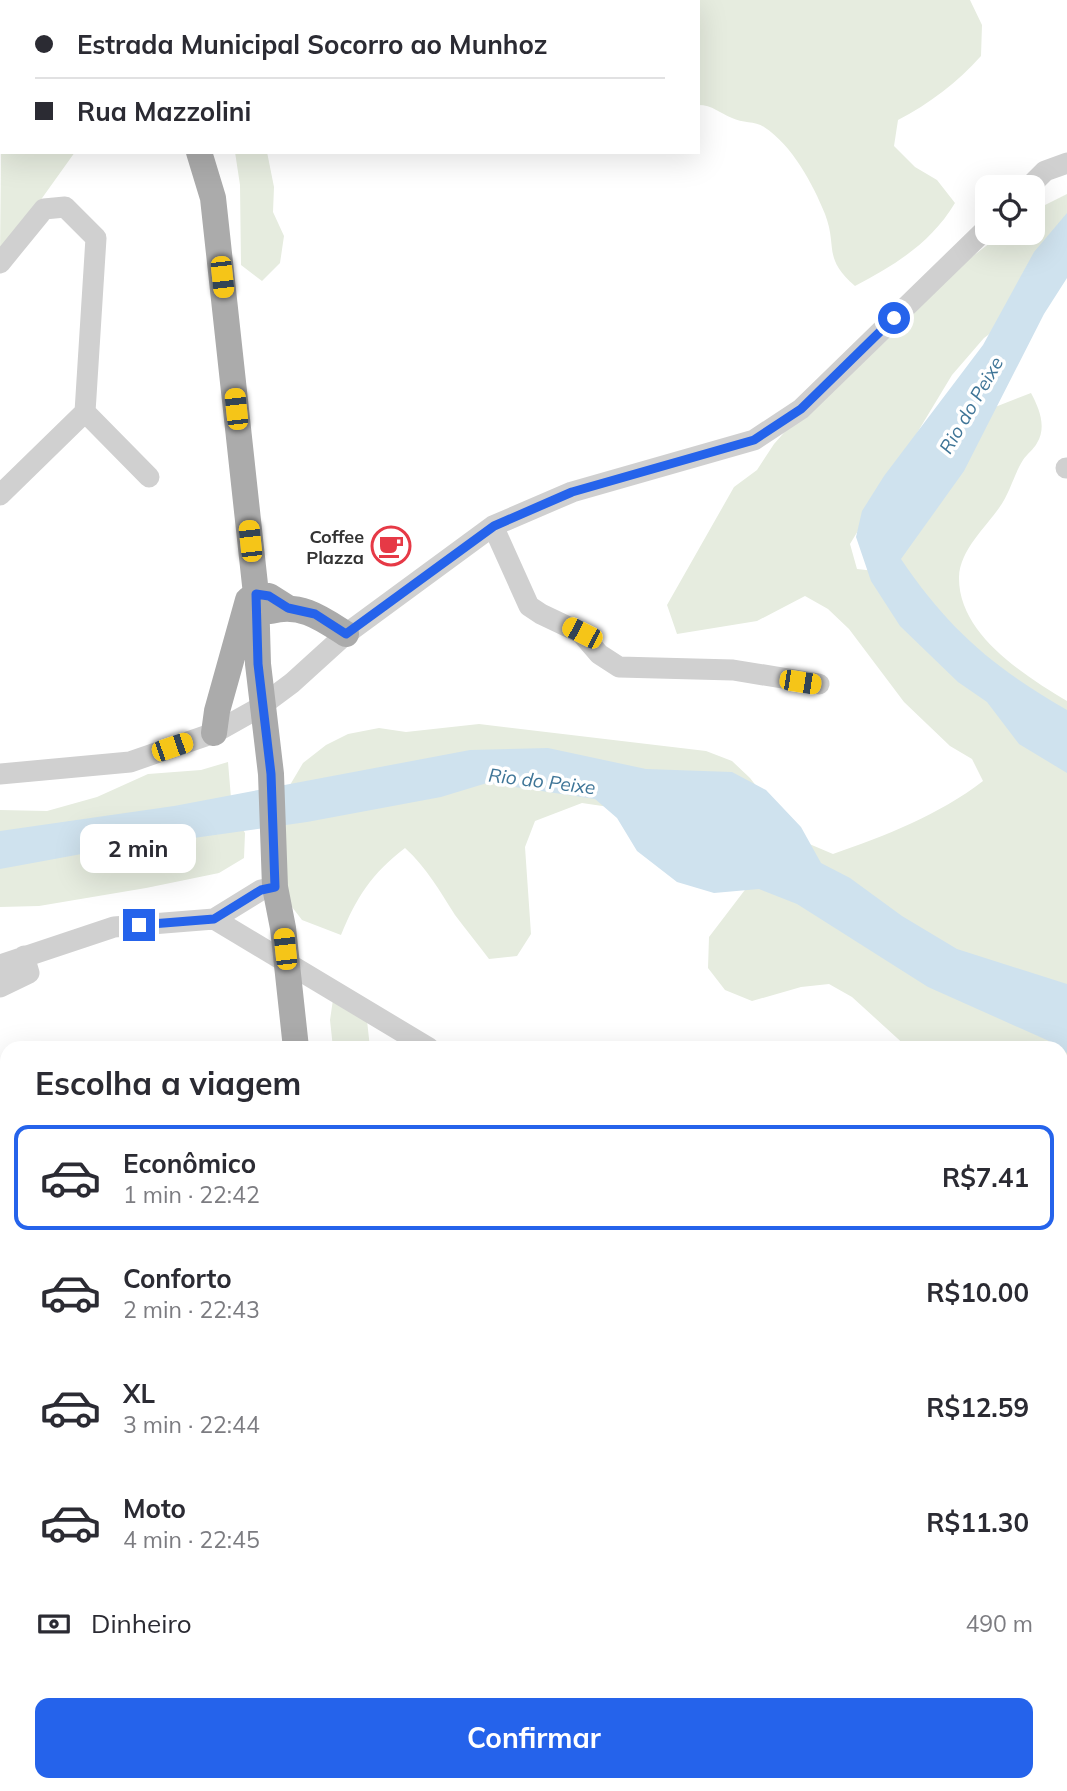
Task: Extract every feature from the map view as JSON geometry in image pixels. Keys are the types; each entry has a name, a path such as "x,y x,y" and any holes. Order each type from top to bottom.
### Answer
{"main road":[{"path":"200,154 213,198 256,605 258,664 271,774 274,878 283,928 295,1041"},
{"path":"214,733 247,600 256,605 315,614 346,634"}],"street":[{"path":"1041,175 1067,163"},
{"path":"0,263 44,209 65,207 96,238 85,412 0,495"},
{"path":"0,774 130,762 214,733 257,709 292,683 346,634 494,526 572,492 754,440 801,409 975,240"},
{"path":"85,412 149,477"},
{"path":"494,526 529,606 582,633 599,654 619,667 733,670 819,684"},
{"path":"0,965 114,927 214,919 261,890 274,878"},
{"path":"214,919 417,1041"},
{"path":"0,987 29,973 24,956"}],"shaded area":[{"path":"700,0 970,0 982,25 981,56 942,92 898,120 894,146 915,167 937,180 955,203 935,230 911,252 855,286 834,259 825,214 800,166 784,144 760,125 736,120 700,105"},
{"path":"1,154 74,154 0,257"},
{"path":"235,154 267,154 274,187 273,212 284,236 280,263 262,281 241,265 240,185"},
{"path":"1067,194 1067,258 1007,321 984,338 952,375 850,544 857,569 884,572 985,411 1031,393 1041,418 1040,437 1020,465 1003,502 969,548 960,567 959,577 962,598 969,617 981,634 996,651 1032,679 1067,701 1067,1041 900,1041 852,997 829,984 801,987 752,1001 725,990 708,968 709,937 754,878 609,807 582,803 535,821 525,847 531,934 517,956 489,959 426,871 405,848 383,867 366,887 341,935 302,920 282,894 279,866 290,785 303,763 326,745 348,734 379,728 406,732 479,724 706,751 732,761 750,778 788,827 807,843 833,854 911,824 983,781 972,759 950,746 904,702 849,629 828,609 805,596 757,621 677,634 667,605 734,487 757,470 774,444 871,334 987,245 1045,245 1045,205"},
{"path":"228,762 232,810 245,833 244,858 219,873 146,888 39,906 0,907 0,810 47,811 97,797 148,774 201,770"},
{"path":"334,993 366,1011 369,1041 332,1041 330,1020"}],"water":[{"name":"Rio do Peixe","path":"1067,213 1067,278 1044,314 964,471 901,559 936,606 974,645 1017,679 1067,710 1067,773 1019,744 987,702 958,682 900,626 871,581 856,537 862,511 884,476 983,345 1034,252 1040,245 1045,245 1045,239"},
{"name":"Rio do Peixe","path":"548,748 646,769 732,772 766,790 801,827 821,863 850,878 902,916 957,949 1067,984 1067,1041 1049,1041 928,987 797,904 759,889 714,893 677,882 637,851 617,818 595,799 487,783 441,797 307,822 87,853 0,869 0,831 174,806 470,750"}],"place":[{"name":"Coffee Plazza","path":"391,546"}],"route":[{"path":"139,925 214,919 261,890 275,887 271,774 258,664 256,594 269,596 288,608 315,614 346,634 494,526 572,492 754,440 801,409 894,318"}]}
